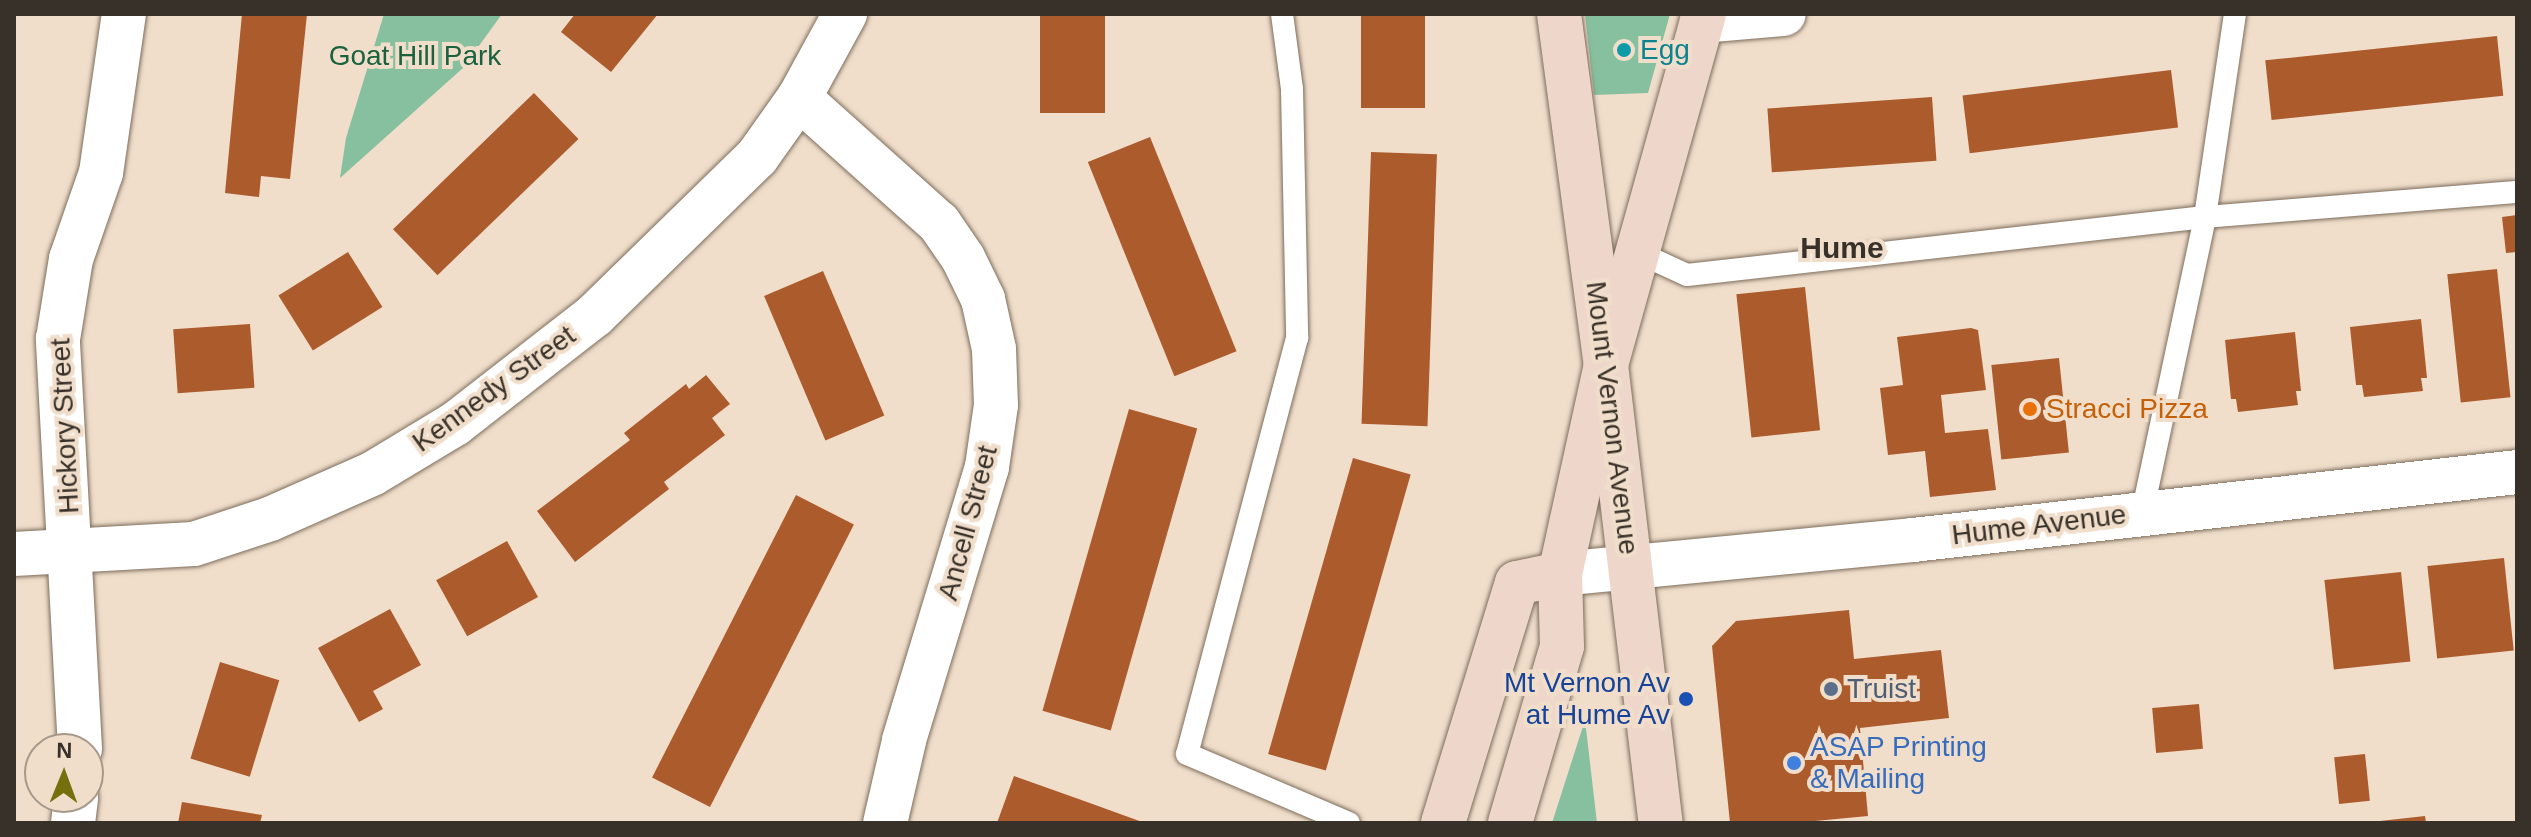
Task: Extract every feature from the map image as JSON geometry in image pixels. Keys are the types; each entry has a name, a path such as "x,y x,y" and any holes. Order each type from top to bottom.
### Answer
{"street":[{"name":"Hickory Street","path":"79,733 72,551 58,339 71,259 101,173 124,14"},
{"name":"Kennedy Street","path":"14,554 194,544 270,519 372,474 455,424 595,315 757,157 799,98 845,14"},
{"name":"Mount Vernon Avenue","path":"1559,14 1632,569 1661,823"},
{"path":"1510,823 1562,646 1560,574 1606,365 1703,18 1784,14"},
{"name":"Ancell Street","path":"799,98 939,223 963,258 983,299 994,349 996,405 987,467 904,741 885,823"},
{"name":"Hume Avenue","path":"1560,574 1632,569 2517,472"},
{"path":"1443,823 1517,583 1560,574"}],"lane":[{"path":"1282,14 1292,89 1297,338 1187,754 1349,823"},
{"path":"2142,514 2205,217 2235,14"},
{"path":"1637,252 1687,275 2205,217 2514,192"}],"green space":[{"name":"Goat Hill Park","path":"384,14 502,14 463,68 340,178 346,138"},
{"path":"1585,14 1670,14 1648,93 1594,95"},
{"path":"1585,720 1597,823 1552,823"}],"building":[{"path":"242,14 307,14 290,179 261,176 259,197 225,193"},
{"path":"575,14 658,14 611,72 561,32"},
{"path":"1040,14 1105,14 1105,113 1040,113"},
{"path":"1361,14 1425,14 1425,108 1361,108"},
{"path":"2497,36 2503,96 2272,120 2265,60"},
{"path":"2171,70 2178,128 1970,153 1963,96"},
{"path":"534,93 578,139 437,275 393,229"},
{"path":"1932,97 1936,161 1772,172 1767,109"},
{"path":"1150,137 1237,351 1174,376 1088,162"},
{"path":"1371,152 1437,154 1427,426 1362,424"},
{"path":"2517,215 2517,252 2506,253 2502,217"},
{"path":"348,252 382,307 313,351 278,295"},
{"path":"2497,269 2510,397 2461,403 2447,274"},
{"path":"823,271 884,416 825,441 764,296"},
{"path":"1805,287 1820,430 1751,437 1736,294"},
{"path":"2421,319 2427,378 2421,378 2423,391 2364,397 2362,385 2356,385 2350,327"},
{"path":"250,324 254,388 178,393 173,329"},
{"path":"1971,328 1978,330 1986,390 1941,395 1945,433 1988,429 1996,490 1930,497 1925,451 1888,455 1880,388 1903,385 1897,337"},
{"path":"2295,332 2301,391 2296,391 2298,405 2238,412 2236,399 2231,399 2225,340"},
{"name":"Stracci Pizza","path":"2059,358 2069,452 2001,460 1991,365"},
{"path":"706,375 730,404 712,418 725,435 664,482 669,489 575,562 537,511 630,440 624,433 686,384 689,389"},
{"path":"1129,409 1197,429 1111,730 1042,711"},
{"path":"1353,458 1411,475 1326,771 1268,754"},
{"path":"796,495 854,525 710,807 652,777"},
{"path":"507,541 538,597 467,636 436,580"},
{"path":"2504,558 2514,650 2437,659 2427,566"},
{"path":"2401,572 2410,662 2334,670 2324,580"},
{"path":"390,609 421,665 373,691 383,709 359,722 318,648"},
{"name":"Truist","path":"1849,610 1854,659 1941,650 1949,718 1860,728 1868,816 1794,823 1730,823 1712,646 1736,621"},
{"path":"220,662 279,680 250,777 190,759"},
{"path":"2199,704 2203,749 2156,753 2152,708"},
{"path":"2365,754 2370,801 2339,804 2334,757"},
{"path":"1014,776 1087,802 1145,823 997,823"},
{"path":"182,802 262,815 260,823 178,823"},
{"path":"2425,816 2426,823 2380,821"}],"place":[{"name":"Egg","path":"1624,50"},
{"name":"Stracci Pizza","path":"2030,409"},
{"name":"Truist","path":"1831,689"},
{"name":"Mt Vernon Av at Hume Av","path":"1686,699"},
{"name":"ASAP Printing & Mailing","path":"1794,763"}],"district":[{"name":"Hume","path":"1842,248"}]}
